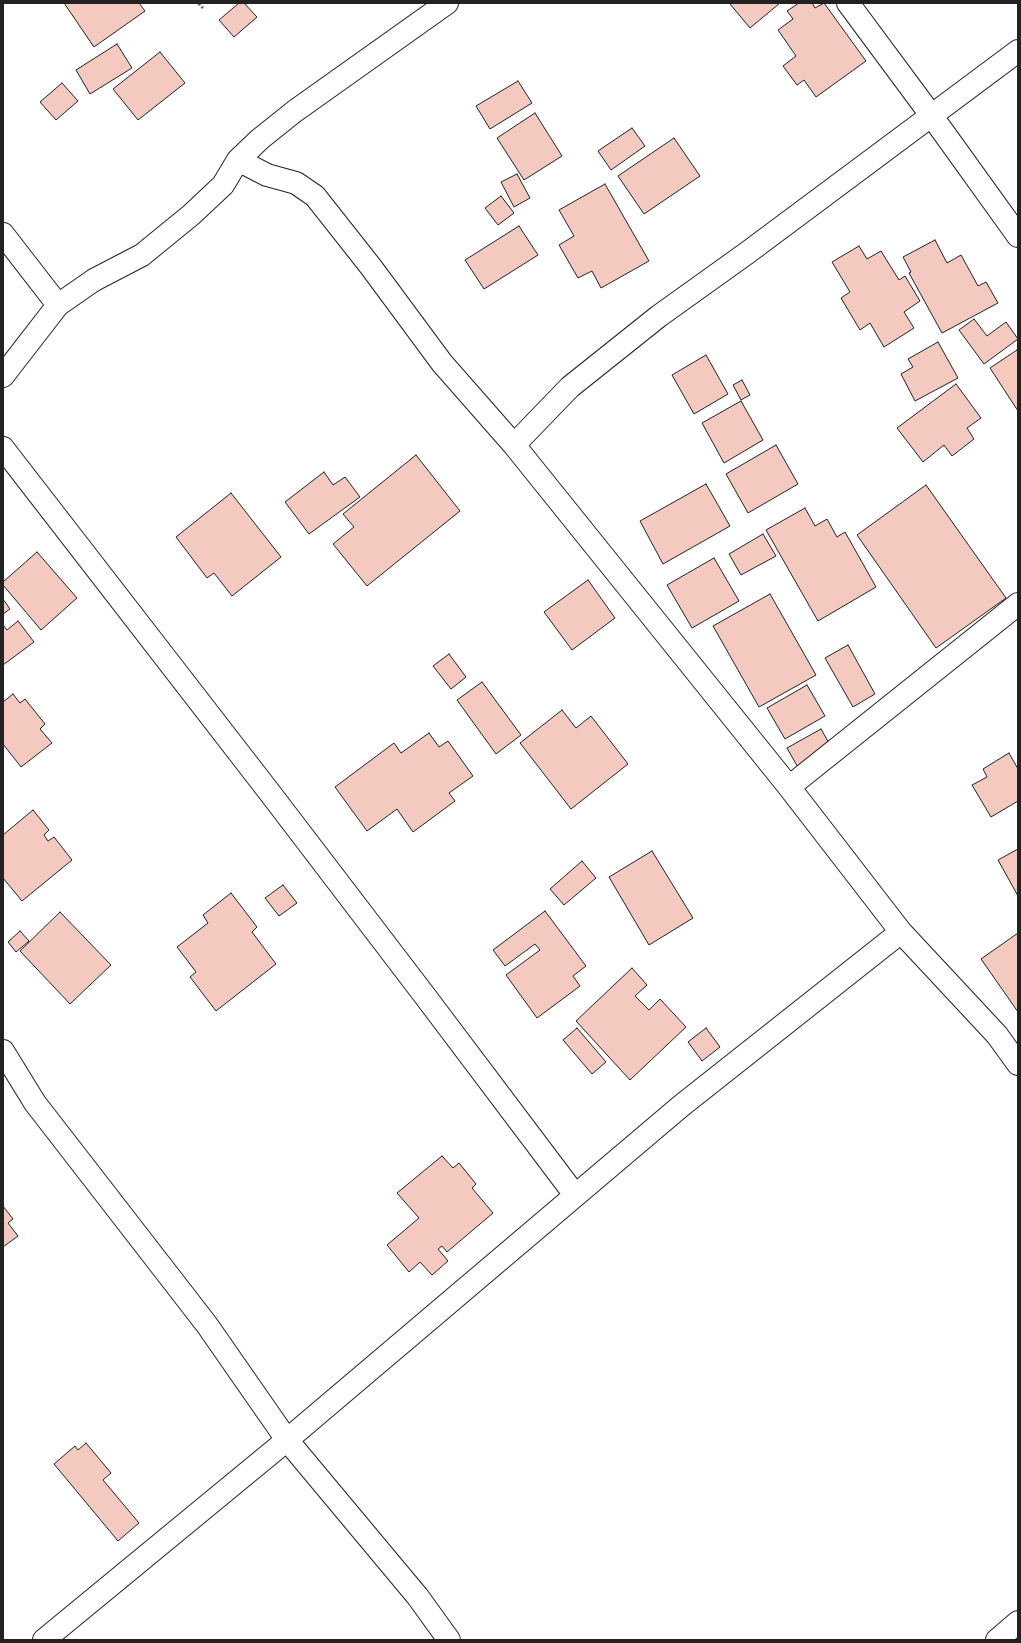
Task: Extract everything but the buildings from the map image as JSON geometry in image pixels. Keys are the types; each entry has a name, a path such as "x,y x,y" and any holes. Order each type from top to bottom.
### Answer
{"street":[{"path":"3,376 58,305 94,280 142,255 191,215 223,185 238,160 260,139 295,111 447,3"},
{"path":"848,3 1018,236"},
{"path":"514,444 570,387 653,320 747,253 1018,51"},
{"path":"238,160 267,175 296,182 315,196 371,267 442,364 514,444 790,787 901,932 996,1035 1018,1064"},
{"path":"3,234 58,305"},
{"path":"3,448 309,844 575,1195"},
{"path":"790,787 1018,604"},
{"path":"44,1640 287,1440 681,1106 901,932"},
{"path":"996,1035 1018,1035"},
{"path":"3,1051 35,1103 208,1325 287,1440 418,1597 449,1640"},
{"path":"997,1640 1018,1622"}],"path":[{"path":"198,3 202,8"}]}
